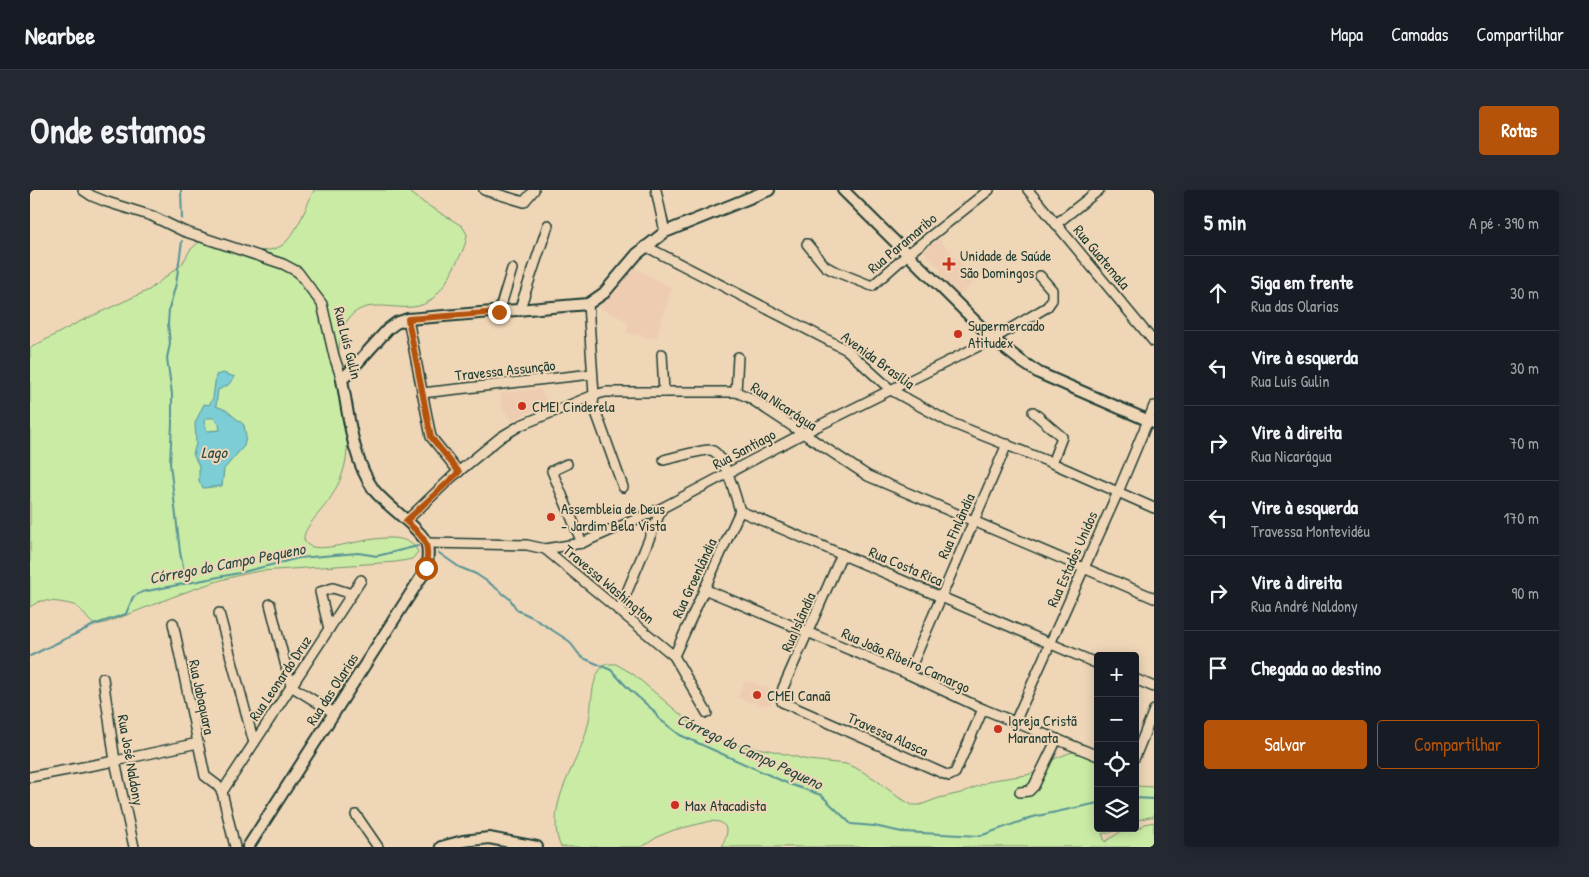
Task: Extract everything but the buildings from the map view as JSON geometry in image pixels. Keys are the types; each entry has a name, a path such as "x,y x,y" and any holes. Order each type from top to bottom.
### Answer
{"main road":[{"path":"342,380 388,329 396,323 408,319 588,304 604,293 637,254 665,232 770,190"},
{"path":"844,190 993,339 1021,362 1040,373 1151,422"},
{"name":"Rua Luís Gulin","path":"342,380 356,454 364,473 374,490 386,504 406,521 427,544"},
{"name":"Rua das Olarias","path":"248,847 426,568 427,544"},
{"path":"441,847 463,841 537,847"}],"street":[{"name":"Rua Luís Gulin","path":"83,190 92,196 152,216 183,231 282,264 298,272 322,304 334,356 342,380"},
{"path":"484,190 524,202 534,190"},
{"path":"656,190 665,232"},
{"name":"Rua Paramaribo","path":"807,244 825,266 872,286 908,254 989,190"},
{"name":"Rua Guatemala","path":"1028,190 1154,342"},
{"path":"1056,224 1099,190"},
{"path":"519,311 548,225"},
{"name":"Avenida Brasília","path":"646,246 847,350 891,390 949,422 1007,444 1154,508"},
{"path":"499,312 512,269"},
{"name":"Rua Santiago","path":"427,544 527,545 545,549 582,543 662,508 802,434 993,339 1047,307 1052,300 1052,290 1040,276"},
{"path":"588,304 594,394 592,404 623,487"},
{"path":"408,319 431,437 459,472"},
{"path":"662,354 664,392"},
{"path":"736,392 738,357"},
{"name":"Travessa Assunção","path":"422,393 592,374"},
{"name":"Rua Nicarágua","path":"406,521 459,472 501,437 520,425 594,394 606,392 736,392 748,397 868,476 1154,598"},
{"name":"Rua Estados Unidos","path":"1015,722 1083,568 1151,422 1154,406"},
{"path":"1033,412 1062,438 1052,463"},
{"name":"Rua Finlândia","path":"908,674 1007,444"},
{"path":"664,460 710,449 718,454 740,511"},
{"path":"567,464 552,470 582,543"},
{"path":"619,611 662,508"},
{"name":"Rua Costa Rica","path":"740,511 1094,662"},
{"name":"Rua Groenlândia","path":"674,656 740,511"},
{"name":"Travessa Washington","path":"545,549 674,656 707,713"},
{"name":"Rua Islândia","path":"782,702 783,688 842,554"},
{"name":"Rua Leonardo Druz","path":"222,792 361,580"},
{"path":"329,629 320,592 333,588 352,594"},
{"name":"Rua João Ribeiro Camargo","path":"704,589 908,674 983,709 1094,754"},
{"path":"270,604 291,686 334,713"},
{"path":"219,613 254,743"},
{"name":"Rua Jabaquara","path":"173,623 205,776 217,785 222,792"},
{"name":"Rua José Naldony","path":"103,678 115,761 134,847"},
{"path":"1139,681 1154,687"},
{"name":"Travessa Alasca","path":"782,702 949,776 955,773 983,709"},
{"path":"1139,747 1154,710"},
{"path":"1020,792 1030,791 1034,786 1056,739"},
{"path":"30,777 198,743"},
{"path":"222,792 235,847"},
{"path":"356,815 378,847"}],"shaded area":[{"name":"Unidade de Saúde São Domingos","path":"939,239 976,280 959,295 938,273 941,270 924,251"},
{"path":"635,268 672,288 656,339 627,333 627,321 597,307 613,294"},
{"name":"CMEI Cinderela","path":"540,389 549,404 512,421 502,408 501,393"},
{"name":"CMEI Canaã","path":"745,680 777,692 771,705 767,706 738,698"}],"green space":[{"path":"314,190 407,190 424,203 462,226 467,234 462,252 449,278 428,302 419,306 408,307 366,307 357,311 349,318 339,344 340,374 348,433 346,460 338,485 329,500 311,522 304,538 305,542 313,547 326,547 395,538 409,542 418,552 412,559 396,562 260,571 240,575 220,580 105,623 95,625 73,605 41,601 30,607 30,348 79,322 149,290 182,264 190,250 199,242 204,241 258,251 278,247 286,242 295,230"},
{"path":"606,664 616,664 633,674 709,737 724,743 769,750 808,760 846,764 875,779 898,797 912,805 920,805 961,793 993,780 1027,775 1036,772 1054,759 1069,753 1079,751 1094,753 1094,832 1112,832 1102,833 1105,842 1120,832 1139,832 1139,828 1145,824 1154,822 1154,847 722,847 727,833 725,826 720,822 711,821 674,830 659,836 642,847 561,847 556,826 558,805 564,785 582,745 590,718 594,683 601,669"},
{"path":"1139,786 1154,787 1154,817 1139,820"}],"water":[{"name":"Lago","path":"223,373 235,377 228,385 218,390 216,406 226,410 244,425 246,437 244,446 224,469 222,486 203,488 199,481 199,466 193,454 196,444 195,423 204,404 209,405 213,398 216,375","holes":["207,418 214,418 219,424 220,430 207,431 204,421"]}],"waterway":[{"path":"181,190 182,219"},
{"path":"182,241 176,284 169,309 170,344 167,358 172,394 170,463 180,552 186,582"},
{"name":"Córrego do Campo Pequeno","path":"30,656 96,624 126,614 133,597 142,592 239,573 299,558 358,553 377,556 418,546"},
{"name":"Córrego do Campo Pequeno","path":"439,553 459,567 476,574 488,582 510,599 517,610 532,617 569,641 581,657 611,670 653,710 658,718 680,735 789,784 821,795 851,824 874,826 902,832 980,836 1033,817 1094,804"},
{"name":"Córrego do Campo Pequeno","path":"1139,798 1154,799"}],"place":[{"name":"Unidade de Saúde São Domingos","path":"949,264"},
{"name":"Supermercado Atitudex","path":"958,334"},
{"name":"CMEI Cinderela","path":"522,406"},
{"name":"Assembleia de Deus - Jardim Bela Vista","path":"551,517"},
{"name":"CMEI Canaã","path":"757,695"},
{"name":"Igreja Cristã Maranata","path":"998,729"},
{"name":"Max Atacadista","path":"675,805"}],"route":[{"path":"426,568 427,544 406,521 459,472 436,446 431,437 408,319 499,312"}]}
